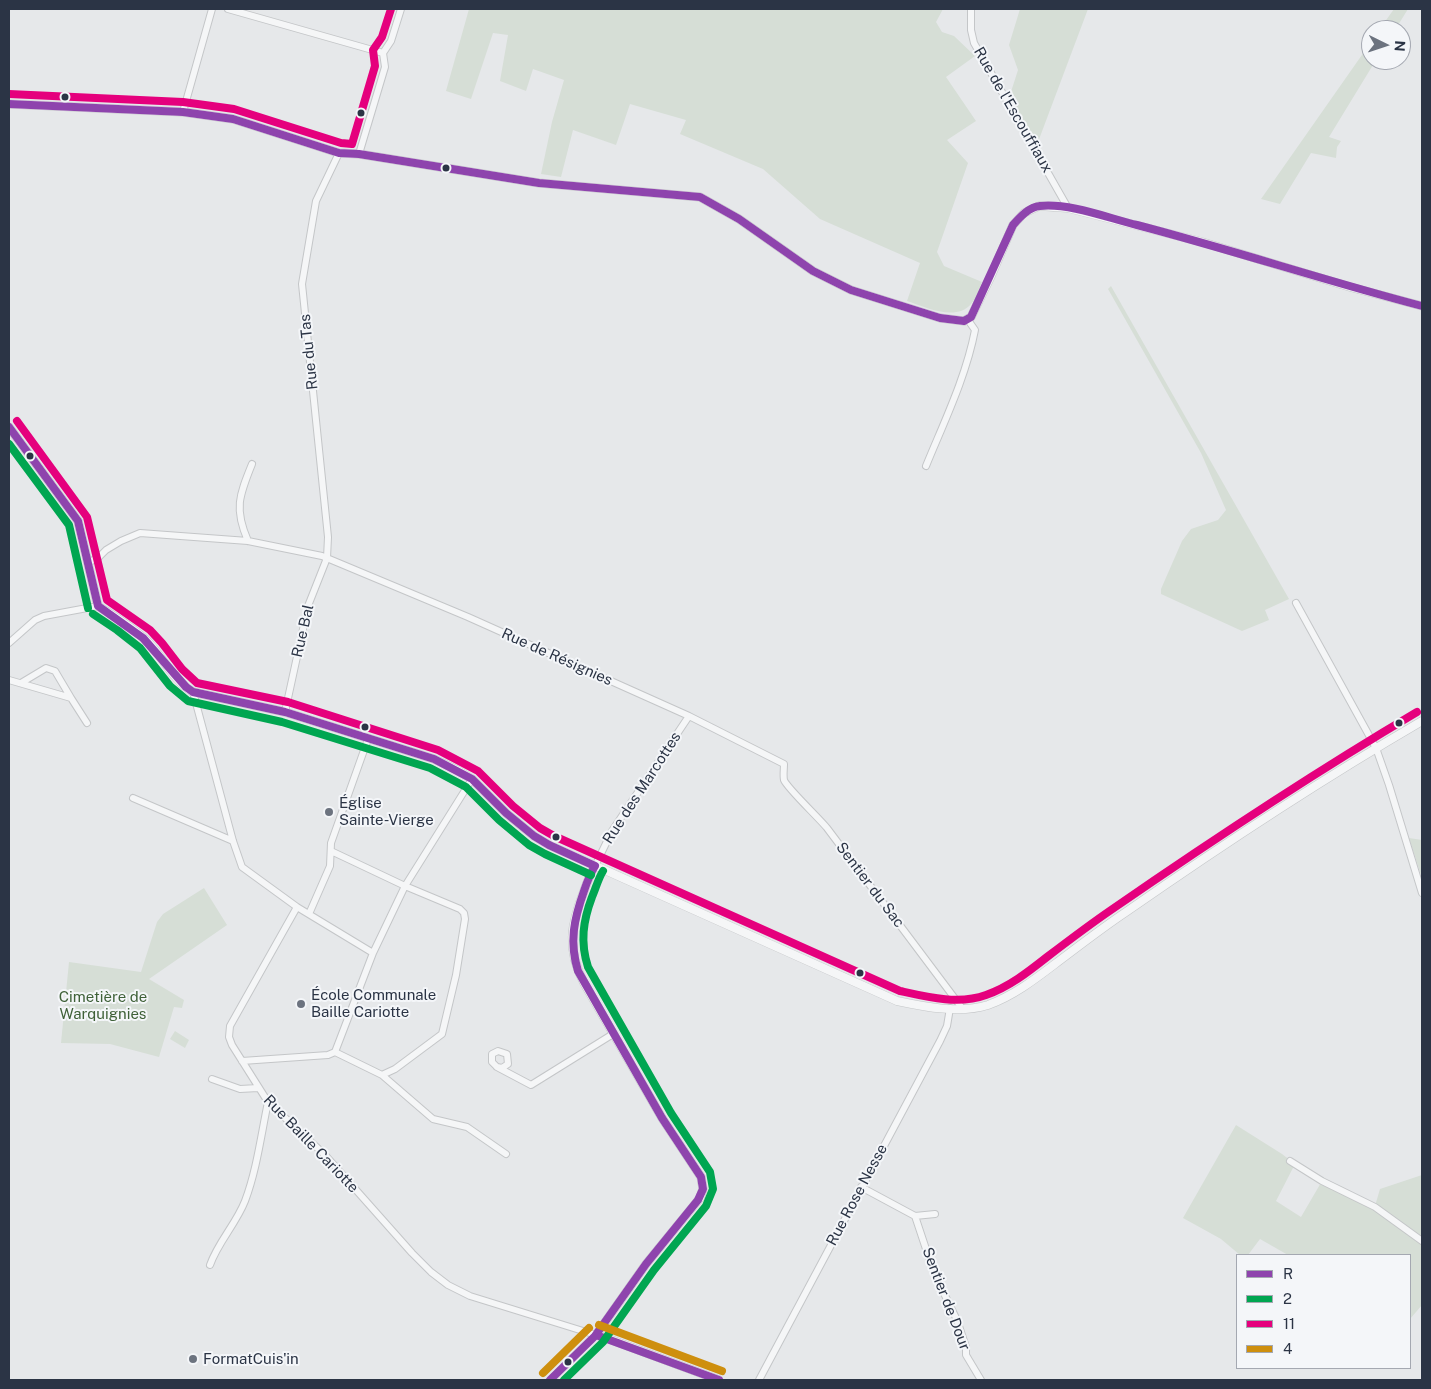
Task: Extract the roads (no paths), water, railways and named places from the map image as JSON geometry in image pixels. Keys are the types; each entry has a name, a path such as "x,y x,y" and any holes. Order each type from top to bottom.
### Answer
{"street":[{"path":"183,112 212,9"},
{"path":"228,9 383,52"},
{"path":"359,154 385,67 383,52 391,41 400,9"},
{"name":"Rue de l'Escouffiaux","path":"971,9 974,44 1068,208"},
{"path":"9,104 183,112 234,119 339,153 359,154 539,183 700,197 739,219 813,271 851,290 940,318 959,321 968,320 978,305 1013,225 1018,218 1039,206 1068,208 1202,242 1350,288 1422,306"},
{"name":"Rue du Tas","path":"325,557 328,537 302,284 316,201 339,153"},
{"path":"926,466 966,364 975,330 968,320"},
{"path":"9,427 78,521 98,606"},
{"path":"89,562 98,558 106,550 121,541 140,533 248,541 240,524 240,500 252,464"},
{"name":"Rue de Résignies","path":"248,541 325,557 468,617 689,716 784,764"},
{"name":"Rue Bal","path":"285,712 308,606 325,557"},
{"path":"1296,603 1376,748 1422,893"},
{"path":"9,643 35,620 44,616 98,606 123,622 147,641 177,679 193,692 285,712 434,759 472,779 506,813 534,836 549,845 897,1001 950,1008 986,1006 1014,993 1213,851 1422,721"},
{"path":"21,683 46,668 55,671 87,723"},
{"path":"9,680 71,698"},
{"path":"193,692 233,841 242,867 297,907 373,953"},
{"name":"Rue des Marcottes","path":"595,866 612,831 689,716"},
{"path":"309,914 330,866 331,843 368,738"},
{"name":"Sentier du Sac","path":"784,764 784,780 787,786 828,828 962,1008"},
{"path":"242,1061 328,1055 335,1052 373,953 405,886 472,779"},
{"path":"133,798 233,841"},
{"path":"330,851 460,909 464,913 465,919 456,975 442,1034 395,1069 382,1075"},
{"path":"550,1380 596,1335 646,1264 700,1198 703,1188 702,1180 696,1169 662,1118 581,977 575,963 572,948 572,931 576,914 595,866"},
{"name":"Rue Baille Cariotte","path":"297,907 230,1026 229,1037 258,1088 268,1102 325,1155 412,1253 431,1272 448,1285 470,1296 495,1305 596,1335"},
{"name":"Rue Rose Nesse","path":"759,1380 948,1026 950,1008"},
{"path":"497,1067 531,1085 613,1034"},
{"path":"335,1052 382,1075 433,1119 467,1127 506,1154"},
{"path":"212,1079 240,1089 258,1088"},
{"path":"210,1265 214,1254 244,1202 253,1172 268,1102"},
{"path":"1290,1161 1322,1181 1375,1206 1422,1241"},
{"path":"861,1187 916,1216 935,1214"},
{"name":"Sentier de Dour","path":"916,1216 934,1273 957,1320 966,1347 966,1355 981,1380"},
{"path":"596,1335 719,1380"}],"place":[{"name":"Église Sainte-Vierge","path":"329,812"},
{"name":"École Communale Baille Cariotte","path":"301,1004"},
{"name":"FormatCuis'in","path":"193,1359"}],"park label":[{"name":"Cimetière de Warquignies","path":"103,1006"}]}
